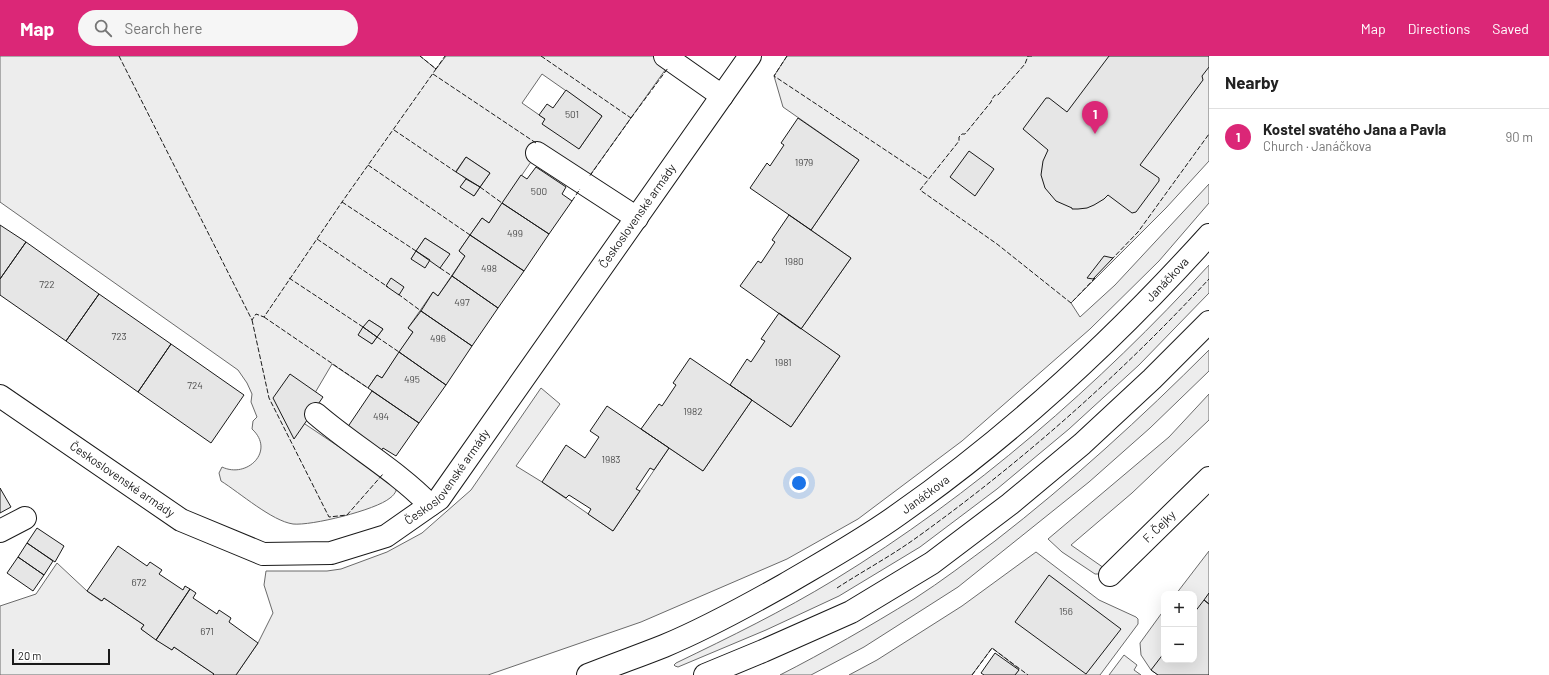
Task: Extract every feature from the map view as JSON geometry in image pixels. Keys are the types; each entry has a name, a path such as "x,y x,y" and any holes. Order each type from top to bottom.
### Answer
{"main road":[{"path":"665,56 722,96"},
{"name":"Československé armády","path":"0,396 181,520 263,554 331,554 386,536 439,499 750,56"},
{"path":"537,153 637,218"},
{"name":"Janáčkova","path":"588,675 665,646 743,608 825,561 899,514 973,458 1043,400 1111,337 1209,235"},
{"path":"705,675 764,651 851,612 932,563 1010,504 1082,444 1152,379 1209,322"},
{"path":"316,414 337,432 388,467 414,488 430,505"},
{"name":"F. Čejky","path":"1110,575 1209,478"},
{"path":"0,531 25,518"}],"shaded area":[{"path":"0,56 420,56 436,69 446,56 654,56 668,66 588,178 537,153 489,223 482,218 459,251 465,256 438,296 433,292 408,328 413,332 382,378 377,375 368,388 332,364 299,420 396,485 396,491 383,503 358,512 328,520 302,524 285,522 256,506 221,481 219,473 222,467 231,470 241,469 249,466 260,454 261,446 259,437 252,429 253,421 257,417 251,402 252,394 247,383 238,370 0,202","holes":["542,74 602,116 579,149 545,119 522,103","466,157 490,173 474,196 461,187 466,179 456,171","425,238 450,254 430,260 411,259","369,320 383,329 372,344 359,335"]},
{"path":"787,56 1209,56 1209,161 1166,208 1071,303 1080,317 1115,285 1209,184 1209,203 1159,261 1090,329 962,441 858,519 787,559 641,622 488,675 236,675 258,643 273,613 264,585 266,571 327,571 341,569 387,552 422,533 471,490 541,388 560,404 516,466 613,531 669,448 703,471 752,400 791,427 840,356 801,329 851,258 811,230 859,160 783,107 774,76"},
{"path":"1209,265 1209,293 1139,365 1069,429 997,489 920,547 839,596 766,630 678,667 674,665 756,623 834,580 886,547 936,512 985,475 1079,395 1167,310"},
{"path":"1209,350 1209,371 1150,428 1089,482 958,587 864,647 811,675 780,675 914,599 995,541 1051,496 1105,449"},
{"path":"1209,394 1209,420 1132,493 1071,545 1104,568 1101,574 1095,574 1062,552 1048,539 1169,437"},
{"path":"1209,551 1209,675 1158,675 1151,670 1141,655 1140,643 1161,614 1161,663 1197,663 1197,591 1178,591"},
{"path":"1036,552 1099,600 1138,619 1138,624 1100,675 1015,675 1019,669 992,648 972,675 849,675 877,660 962,606"},
{"path":"57,563 87,591 101,601 104,598 144,625 141,629 172,650 174,647 214,674 0,675 0,606 36,594"},
{"path":"1124,655 1137,665 1134,670 1141,675 1109,675"}],"building":[{"path":"1109,56 1209,56 1209,67 1202,76 1203,80 1140,165 1159,178 1159,181 1136,212 1132,213 1108,195 1104,199 1087,208 1072,209 1056,201 1045,188 1041,175 1043,161 1048,150 1023,129 1046,98 1049,98 1067,112"},
{"path":"566,90 602,116 579,149 542,124 545,119 539,115 547,104 553,108"},
{"path":"798,118 859,160 811,230 750,188 767,163 770,166 784,145 781,143"},
{"path":"969,151 994,169 975,196 950,177"},
{"path":"466,157 490,173 480,187 456,172"},
{"path":"536,167 566,187 562,194 572,201 549,234 502,203 521,175 527,179"},
{"path":"466,179 480,187 474,196 460,187"},
{"path":"502,203 549,234 524,271 470,235 482,218 489,223"},
{"path":"789,215 851,258 801,329 740,286 758,261 761,263 775,242 772,240"},
{"path":"0,225 26,242 0,279"},
{"path":"470,235 524,271 498,308 452,276 465,256 459,251"},
{"path":"425,238 450,254 440,268 416,251"},
{"path":"26,242 99,294 66,341 0,295 0,279"},
{"path":"416,251 430,260 425,268 411,259"},
{"path":"1104,256 1113,258 1093,279 1087,278"},
{"path":"452,276 498,308 472,346 421,311 433,292 438,296"},
{"path":"391,278 404,287 399,295 386,286"},
{"path":"99,294 171,344 138,392 66,341"},
{"path":"421,311 472,346 446,385 399,352 413,332 408,328"},
{"path":"779,313 840,356 791,427 730,385 747,359 751,362 765,341 761,339"},
{"path":"369,320 383,329 377,337 363,327"},
{"path":"363,327 377,337 372,344 358,335"},
{"path":"171,344 244,395 211,443 138,392"},
{"path":"399,352 446,385 419,423 368,388 377,375 382,378"},
{"path":"690,358 752,400 703,471 641,429 659,404 662,406 676,385 673,383"},
{"path":"290,374 323,397 294,439 273,398"},
{"path":"372,391 419,423 396,456 383,448 381,451 347,428"},
{"path":"607,406 669,448 654,470 650,468 636,489 640,491 613,531 588,514 591,509 569,495 566,498 542,482 566,445 585,458 599,437 590,431"},
{"path":"0,488 11,507 0,513"},
{"path":"37,528 64,546 55,562 27,543"},
{"path":"27,543 53,561 44,575 18,557"},
{"path":"118,546 147,566 150,562 162,570 159,574 183,590 185,586 190,589 156,640 141,629 144,625 104,598 102,601 87,591"},
{"path":"18,557 44,575 33,591 7,573"},
{"path":"1049,575 1121,629 1086,674 1015,622"},
{"path":"190,589 196,593 193,598 217,614 219,610 231,618 229,622 258,643 236,675 213,675 214,674 174,647 172,650 156,640"},
{"path":"1209,593 1209,604 1204,600"},
{"path":"1204,600 1209,604 1209,675 1158,675 1151,670 1161,657 1161,663 1197,663 1197,609"},
{"path":"995,653 1019,670 1015,675 984,675 981,673"}],"fence":[{"path":"119,56 252,320 256,314 264,317 342,202 436,69 420,56"},
{"path":"435,68 436,69 445,56"},
{"path":"541,56 631,118 589,177"},
{"path":"787,56 774,76 929,179"},
{"path":"1032,56 1028,56 1025,64 998,95 995,95 965,134 962,134 959,137 959,141 920,190 997,244 1071,303 1095,278"},
{"path":"631,118 668,68"},
{"path":"433,74 536,143"},
{"path":"394,130 456,172"},
{"path":"1111,260 1138,232 1209,134"},
{"path":"368,165 470,235"},
{"path":"480,187 502,203"},
{"path":"572,201 580,189"},
{"path":"342,202 416,251"},
{"path":"317,239 388,287"},
{"path":"440,268 452,276"},
{"path":"289,278 363,327"},
{"path":"837,588 916,538 1032,448 1106,383 1209,279"},
{"path":"398,294 421,311"},
{"path":"264,317 368,388"},
{"path":"252,320 269,398 329,517 347,515 383,474"},
{"path":"377,337 399,352"},
{"path":"972,675 992,648 1028,675"}],"place":[{"name":"Kostel svatého Jana a Pavla","path":"1095,134"}]}
